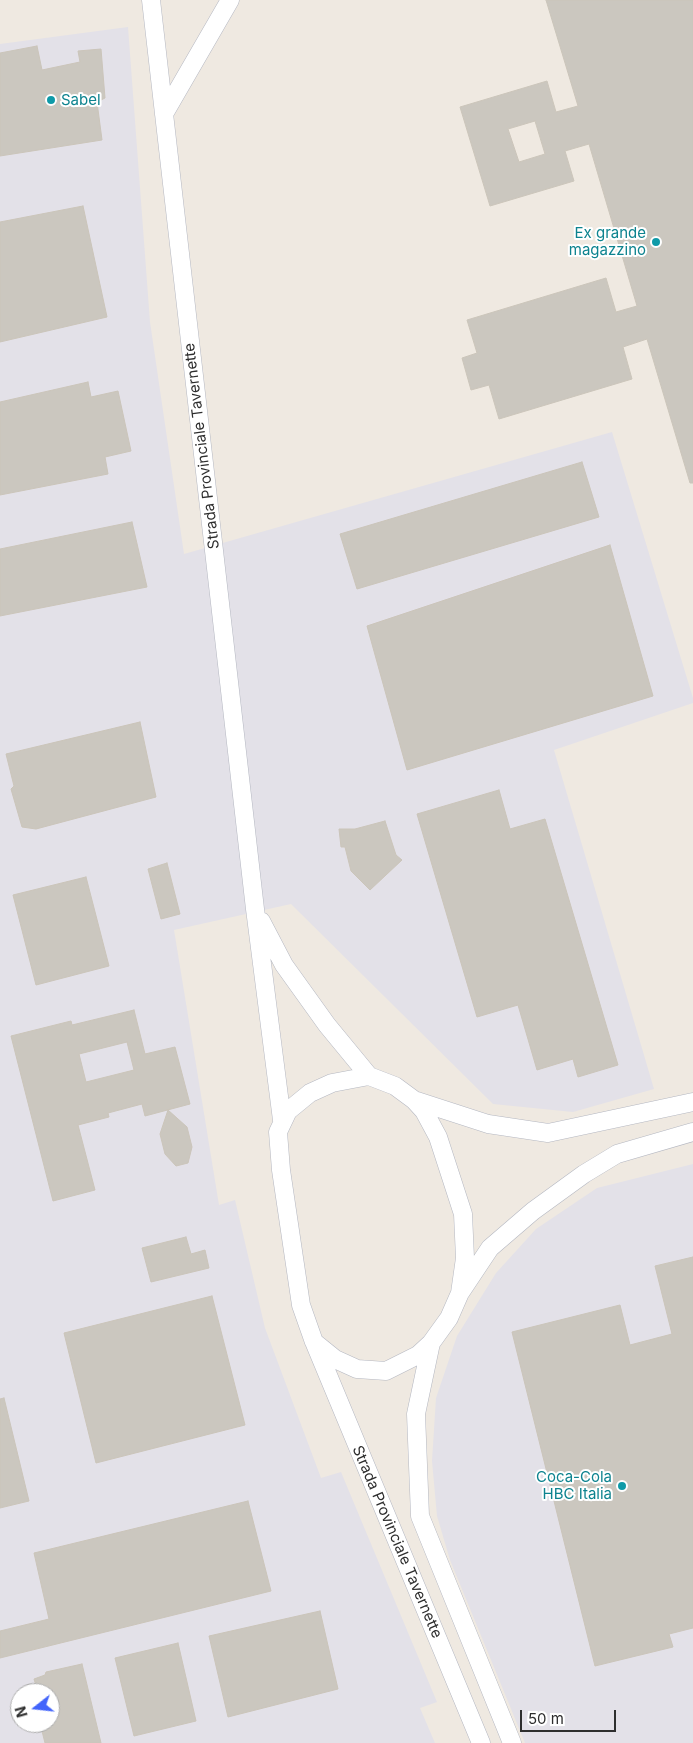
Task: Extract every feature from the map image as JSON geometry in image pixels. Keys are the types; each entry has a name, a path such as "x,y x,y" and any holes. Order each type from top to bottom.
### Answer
{"street":[{"name":"Strada Provinciale Tavernette","path":"151,0 255,910 282,1120 278,1132 283,1180 302,1305 314,1342 481,1743"},
{"path":"164,114 230,0"},
{"name":"Strada Provinciale Tavernette","path":"255,910 284,965 327,1025 369,1076"},
{"path":"282,1120 288,1111 310,1093 338,1081 369,1076 396,1086 414,1100 424,1111 438,1137 463,1214 465,1258 460,1293"},
{"path":"414,1100 488,1124 548,1133 693,1102"},
{"path":"314,1342 335,1359 357,1369 386,1371 418,1355 431,1343 449,1318 460,1293 490,1248 533,1211 584,1174 617,1154 693,1132"},
{"name":"Strada Provinciale Tavernette","path":"431,1343 416,1414 420,1516 512,1743"}],"shaded area":[{"path":"128,27 150,322 184,554 612,432 693,703 554,750 654,1089 573,1112 493,1104 291,904 174,930 219,1205 235,1200 265,1328 321,1478 341,1472 437,1702 420,1708 435,1743 0,1743 0,44"},
{"path":"693,1164 693,1743 525,1743 450,1560 437,1516 432,1461 436,1398 457,1336 496,1273 536,1229 597,1188"}],"building":[{"name":"Ex grande magazzino","path":"546,0 693,0 693,483 690,483 647,339 623,347 632,379 499,419 489,385 471,390 462,358 477,353 467,320 606,278 616,312 637,306 589,144 565,151 574,181 490,206 460,107 547,81 556,112 578,106","holes":["535,121 545,154 519,162 508,129"]},
{"name":"Sabel","path":"37,46 42,70 80,62 78,51 101,49 105,98 97,102 102,140 0,156 0,53"},
{"path":"83,206 107,317 0,342 0,222"},
{"path":"88,382 91,397 118,391 131,451 105,457 108,474 0,495 0,402"},
{"path":"582,462 599,517 357,589 340,534"},
{"path":"132,522 147,587 0,616 0,549"},
{"path":"610,545 653,696 407,770 367,626"},
{"path":"140,722 156,797 36,829 22,827 11,789 14,786 6,754"},
{"path":"499,790 510,829 545,819 618,1065 578,1077 573,1059 537,1070 518,1005 477,1017 417,814"},
{"path":"385,821 396,855 402,860 370,890 351,871 345,847 341,847 339,829 355,829"},
{"path":"167,863 180,914 161,919 148,869"},
{"path":"86,877 109,966 36,985 13,895"},
{"path":"134,1010 145,1054 175,1047 190,1104 145,1116 142,1104 108,1113 109,1117 78,1125 95,1190 53,1201 11,1036 71,1021 72,1025","holes":["127,1042 134,1070 86,1082 79,1054"]},
{"path":"168,1110 187,1127 192,1147 188,1163 176,1166 165,1154 160,1134"},
{"path":"186,1237 191,1254 205,1250 209,1268 151,1282 142,1248"},
{"name":"Coca-Cola HBC Italia","path":"693,1257 693,1628 669,1634 673,1647 595,1666 512,1332 620,1305 630,1345 672,1334 655,1266"},
{"path":"212,1296 245,1425 96,1463 64,1333"},
{"path":"4,1398 29,1501 0,1508 0,1399"},
{"path":"248,1501 271,1591 0,1658 0,1631 49,1619 34,1553"},
{"path":"320,1611 338,1689 228,1717 209,1636"},
{"path":"178,1643 196,1721 134,1736 115,1658"},
{"path":"82,1664 101,1743 45,1743 42,1733 60,1733 60,1683 35,1683 34,1679 45,1675 46,1672"}],"place":[{"name":"Sabel","path":"51,100"},
{"name":"Ex grande magazzino","path":"656,242"},
{"name":"Coca-Cola HBC Italia","path":"622,1486"}]}
